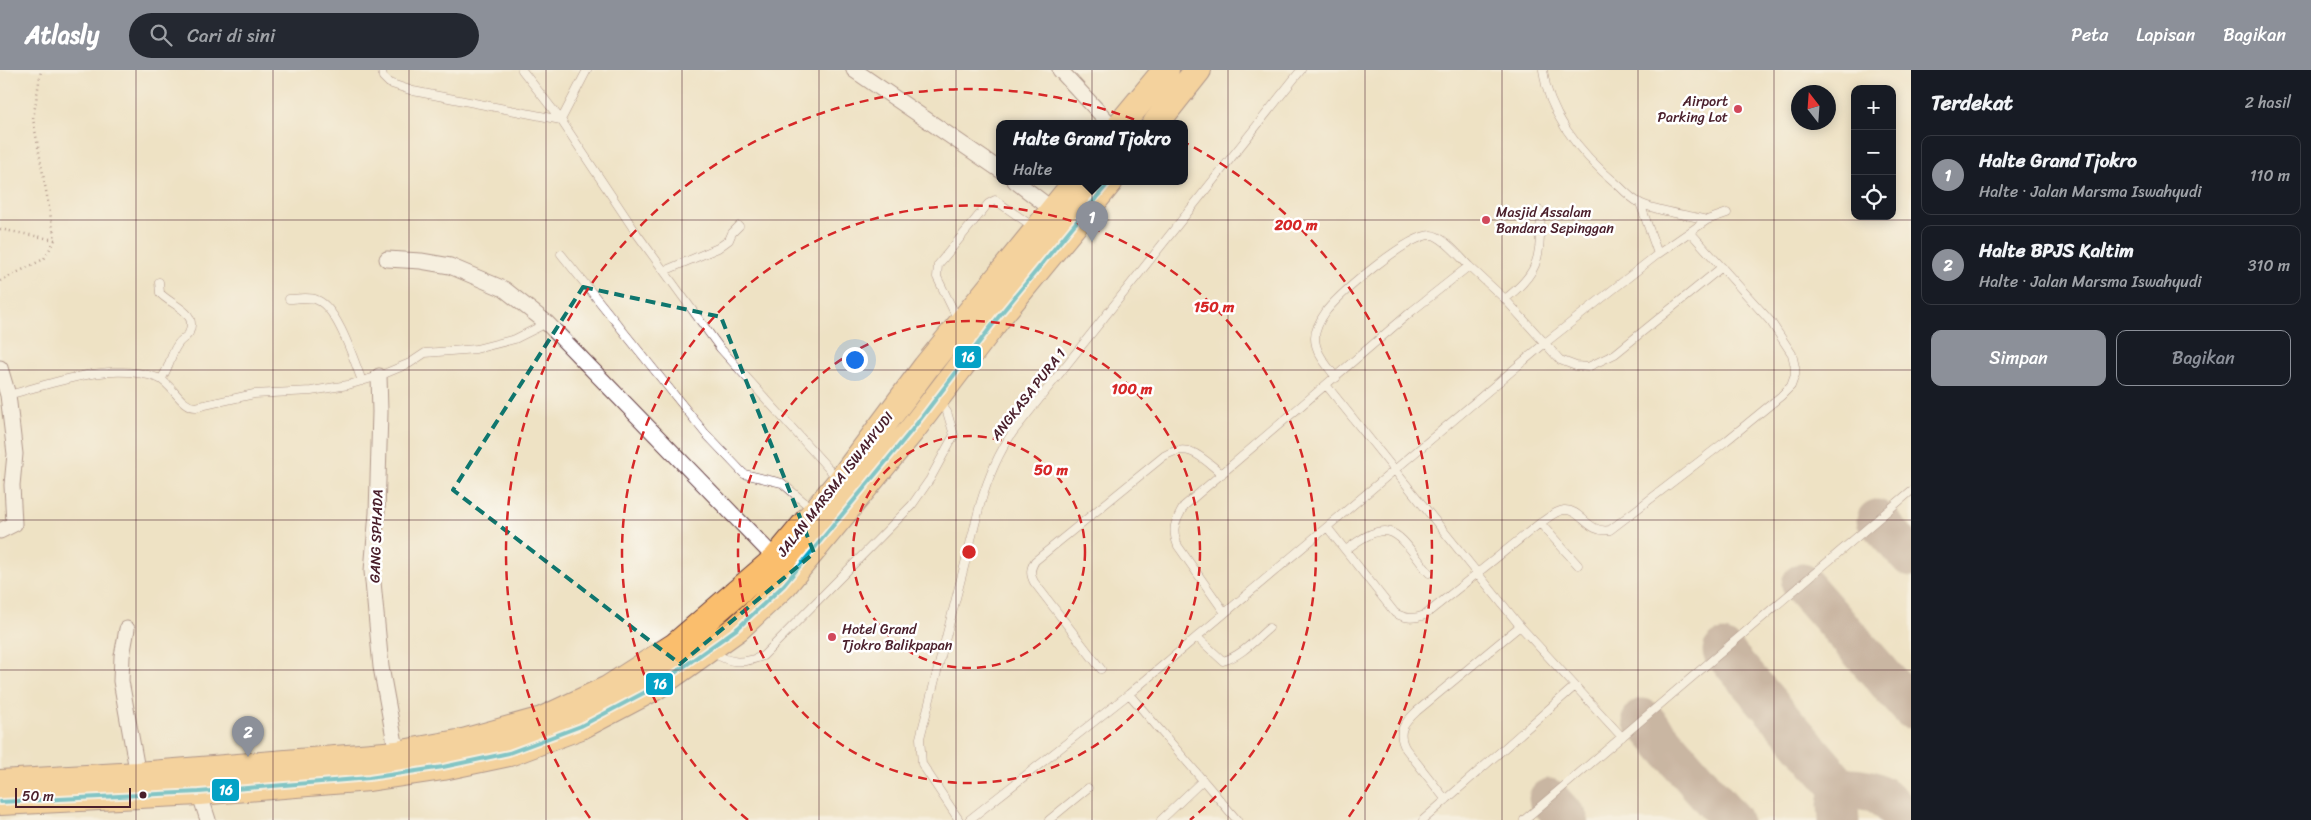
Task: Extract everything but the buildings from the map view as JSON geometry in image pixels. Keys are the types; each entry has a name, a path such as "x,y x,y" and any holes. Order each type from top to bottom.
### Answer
{"highway":[{"path":"1124,120 1166,70"},
{"path":"1158,120 1198,70"},
{"name":"JALAN MARSMA ISWAHYUDI","path":"0,782 138,775 397,754 463,742 542,720 608,689 675,646 776,559 840,482 960,324 1074,185"},
{"name":"JALAN MARSMA ISWAHYUDI","path":"0,802 199,792 369,778 443,767 509,753 581,726 655,687 738,628 784,585 1107,185"}],"street":[{"path":"854,70 996,167"},
{"path":"1060,70 1106,120"},
{"path":"1018,185 1046,220"},
{"path":"387,259 421,261 450,266 504,290 547,323 776,559"},
{"path":"0,368 8,395 15,454 12,485 14,524 0,531"},
{"name":"GANG SPHADA","path":"379,376 380,412 377,513 372,571 382,667 397,754"},
{"path":"127,629 122,656 121,681 138,775"},
{"path":"199,792 208,820"}],"lane":[{"path":"382,70 383,77 389,84 413,91 561,120"},
{"path":"522,70 561,120 664,271 728,358 840,482"},
{"path":"561,120 587,70"},
{"name":"ANGKASA PURA 1","path":"959,820 922,764 920,738 988,475 998,454 1012,432 1302,70"},
{"path":"1543,70 1546,90 1561,120 1586,154 1640,203 1707,220"},
{"path":"960,324 937,277 940,261 988,204 995,200 1046,220"},
{"path":"1640,203 1658,254"},
{"path":"1505,298 1520,288 1533,272 1539,248 1541,211"},
{"path":"969,820 1129,694 1545,343 1658,254 1707,220 1727,212"},
{"path":"664,271 704,252 715,250 729,240 732,233 739,226"},
{"path":"1327,527 1395,612 1402,617 1414,619 1425,615 1476,573 1556,513 1565,510 1574,512 1593,528 1601,532 1610,530 1726,441 1791,386 1795,375 1795,367 1792,354 1771,322 1690,232"},
{"path":"1336,378 1322,358 1315,336 1327,310 1358,280 1408,242 1432,235 1439,237 1505,298 1566,364 1588,367 1615,354 1722,267"},
{"path":"561,254 705,433 730,461 747,476 767,478 782,483 814,511"},
{"path":"1225,613 1178,546 1173,534 1176,521 1184,506 1327,386 1412,311 1469,266"},
{"path":"159,282 160,293 188,314 191,325 188,334 178,343 169,368 161,379"},
{"path":"289,299 314,299 321,302 340,327 362,381"},
{"path":"8,395 92,374 127,372 145,374 161,379 192,408 254,394 311,391 362,381 410,363 429,352 476,349 516,339 547,323"},
{"path":"1327,386 1520,626 1622,737"},
{"path":"708,649 727,661 748,662 763,656 912,505 930,479 954,435 948,412 936,398"},
{"path":"1101,669 1034,582 1030,575 1034,561 1164,456 1175,450 1183,449 1197,454 1222,474"},
{"path":"1524,820 1911,491"},
{"path":"1540,524 1578,566"},
{"path":"1346,550 1364,536 1378,530 1390,530 1400,538 1429,573"},
{"path":"1446,800 1406,749 1402,742 1402,728 1405,722 1417,711 1520,626"},
{"path":"1197,637 1223,661 1238,654 1269,628"},
{"path":"1423,820 1575,686"},
{"path":"1129,694 1237,820"},
{"path":"1161,820 1203,780"},
{"path":"1049,820 1088,788"}],"path":[{"path":"0,281 44,258 55,240 33,119 41,70"},
{"path":"0,230 55,240"}],"highlighted area":[{"path":"583,287 721,317 814,553 680,664 453,490"}],"taxiway":[{"path":"1877,520 1911,557"},
{"path":"1802,584 1911,708"},
{"path":"1723,651 1841,788 1838,805 1839,820"},
{"path":"1643,719 1731,820"},
{"path":"1841,788 1861,789 1885,798 1903,820"},
{"path":"1549,799 1568,820"}],"transit line":[{"name":"16","path":"0,802 199,792 369,778 443,767 509,753 581,726 655,687 738,628 784,585 912,430 1000,315 1107,185"}],"place":[{"name":"Airport Parking Lot","path":"1738,109"},
{"name":"Masjid Assalam Bandara Sepinggan","path":"1486,220"},
{"name":"Halte Grand Tjokro","path":"1092,242"},
{"name":"Hotel Grand Tjokro Balikpapan","path":"832,637"},
{"name":"Halte BPJS Kaltim","path":"248,757"}]}
